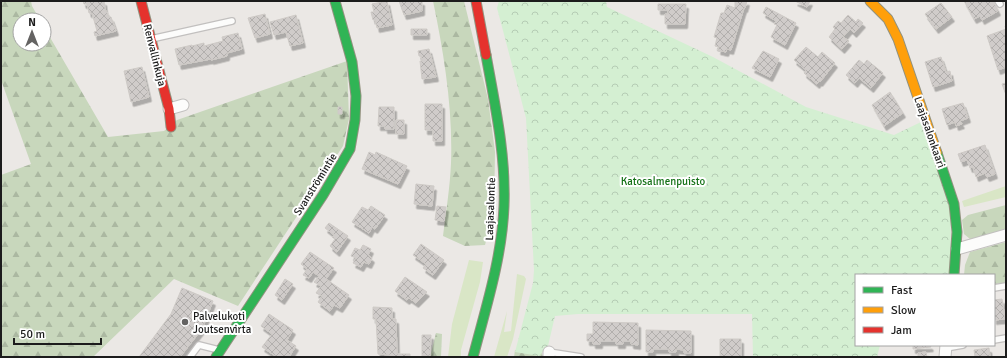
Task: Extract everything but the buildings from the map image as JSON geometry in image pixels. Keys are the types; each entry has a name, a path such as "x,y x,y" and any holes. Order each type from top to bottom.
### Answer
{"street":[{"name":"Renvallinkuja","path":"141,1 169,109 171,127"},
{"name":"Svanströmintie","path":"218,354 323,195 350,149 355,120 356,96 352,62 335,1"},
{"name":"Laajasalontie","path":"470,1 486,60"},
{"name":"Laajasalontie","path":"473,357 496,272 504,206 502,143 476,1"},
{"name":"Laajasalonkaari","path":"870,1 888,19 904,54 954,204 956,213 957,249 954,274"},
{"path":"169,109 183,105"},
{"path":"957,249 1006,235"}],"lane":[{"path":"151,39 232,21"},
{"path":"995,288 1006,286"},
{"path":"995,340 1006,338"},
{"path":"190,357 199,346 218,354"},
{"path":"946,350 960,346"},
{"path":"549,355 581,357"}],"green space":[{"path":"1,1 31,1 35,12 12,12 12,52 52,52 52,41 108,137 164,131 177,120 347,61 349,119 343,146 238,306 174,279 93,357 3,357 1,354 1,175 31,164 1,80"},
{"path":"433,1 464,1 488,99 495,152 494,211 485,245 465,246 443,236 450,172 451,122 444,61"},
{"name":"Katosalmenpuisto","path":"499,1 606,1 607,7 713,57 806,107 894,135 921,122 951,209 950,274 855,274 855,346 880,346 877,357 753,357 752,314 578,314 555,316 548,346 539,356 515,352 533,283 534,270 526,118 497,8"},
{"path":"1006,186 1006,197 964,207 962,201"},
{"path":"1006,205 1006,230 970,239 964,234 962,220 968,215"},
{"path":"1006,242 1006,283 995,284 995,274 964,274 965,265 970,252"},
{"path":"469,260 483,262 480,282 461,350 461,357 448,357 452,324"},
{"path":"517,274 524,276 526,279 513,339 507,357 494,357 507,311 504,332 511,331"},
{"path":"436,333 442,334 441,357 430,357"},
{"path":"515,350 541,351 543,357 514,357"}],"traffic: fast":[{"path":"216,357 323,195 350,149 355,120 356,96 352,62 335,1"},
{"path":"473,357 497,263 503,225 504,206 502,149 486,55"},
{"path":"937,153 954,204 957,232 954,274"}],"traffic: slow":[{"path":"870,1 888,19 898,39 937,153"}],"traffic: jam":[{"path":"141,1 169,109 171,127"},
{"path":"476,1 486,55"}],"place":[{"name":"Palvelukoti Joutsenvirta","path":"185,322"}]}
